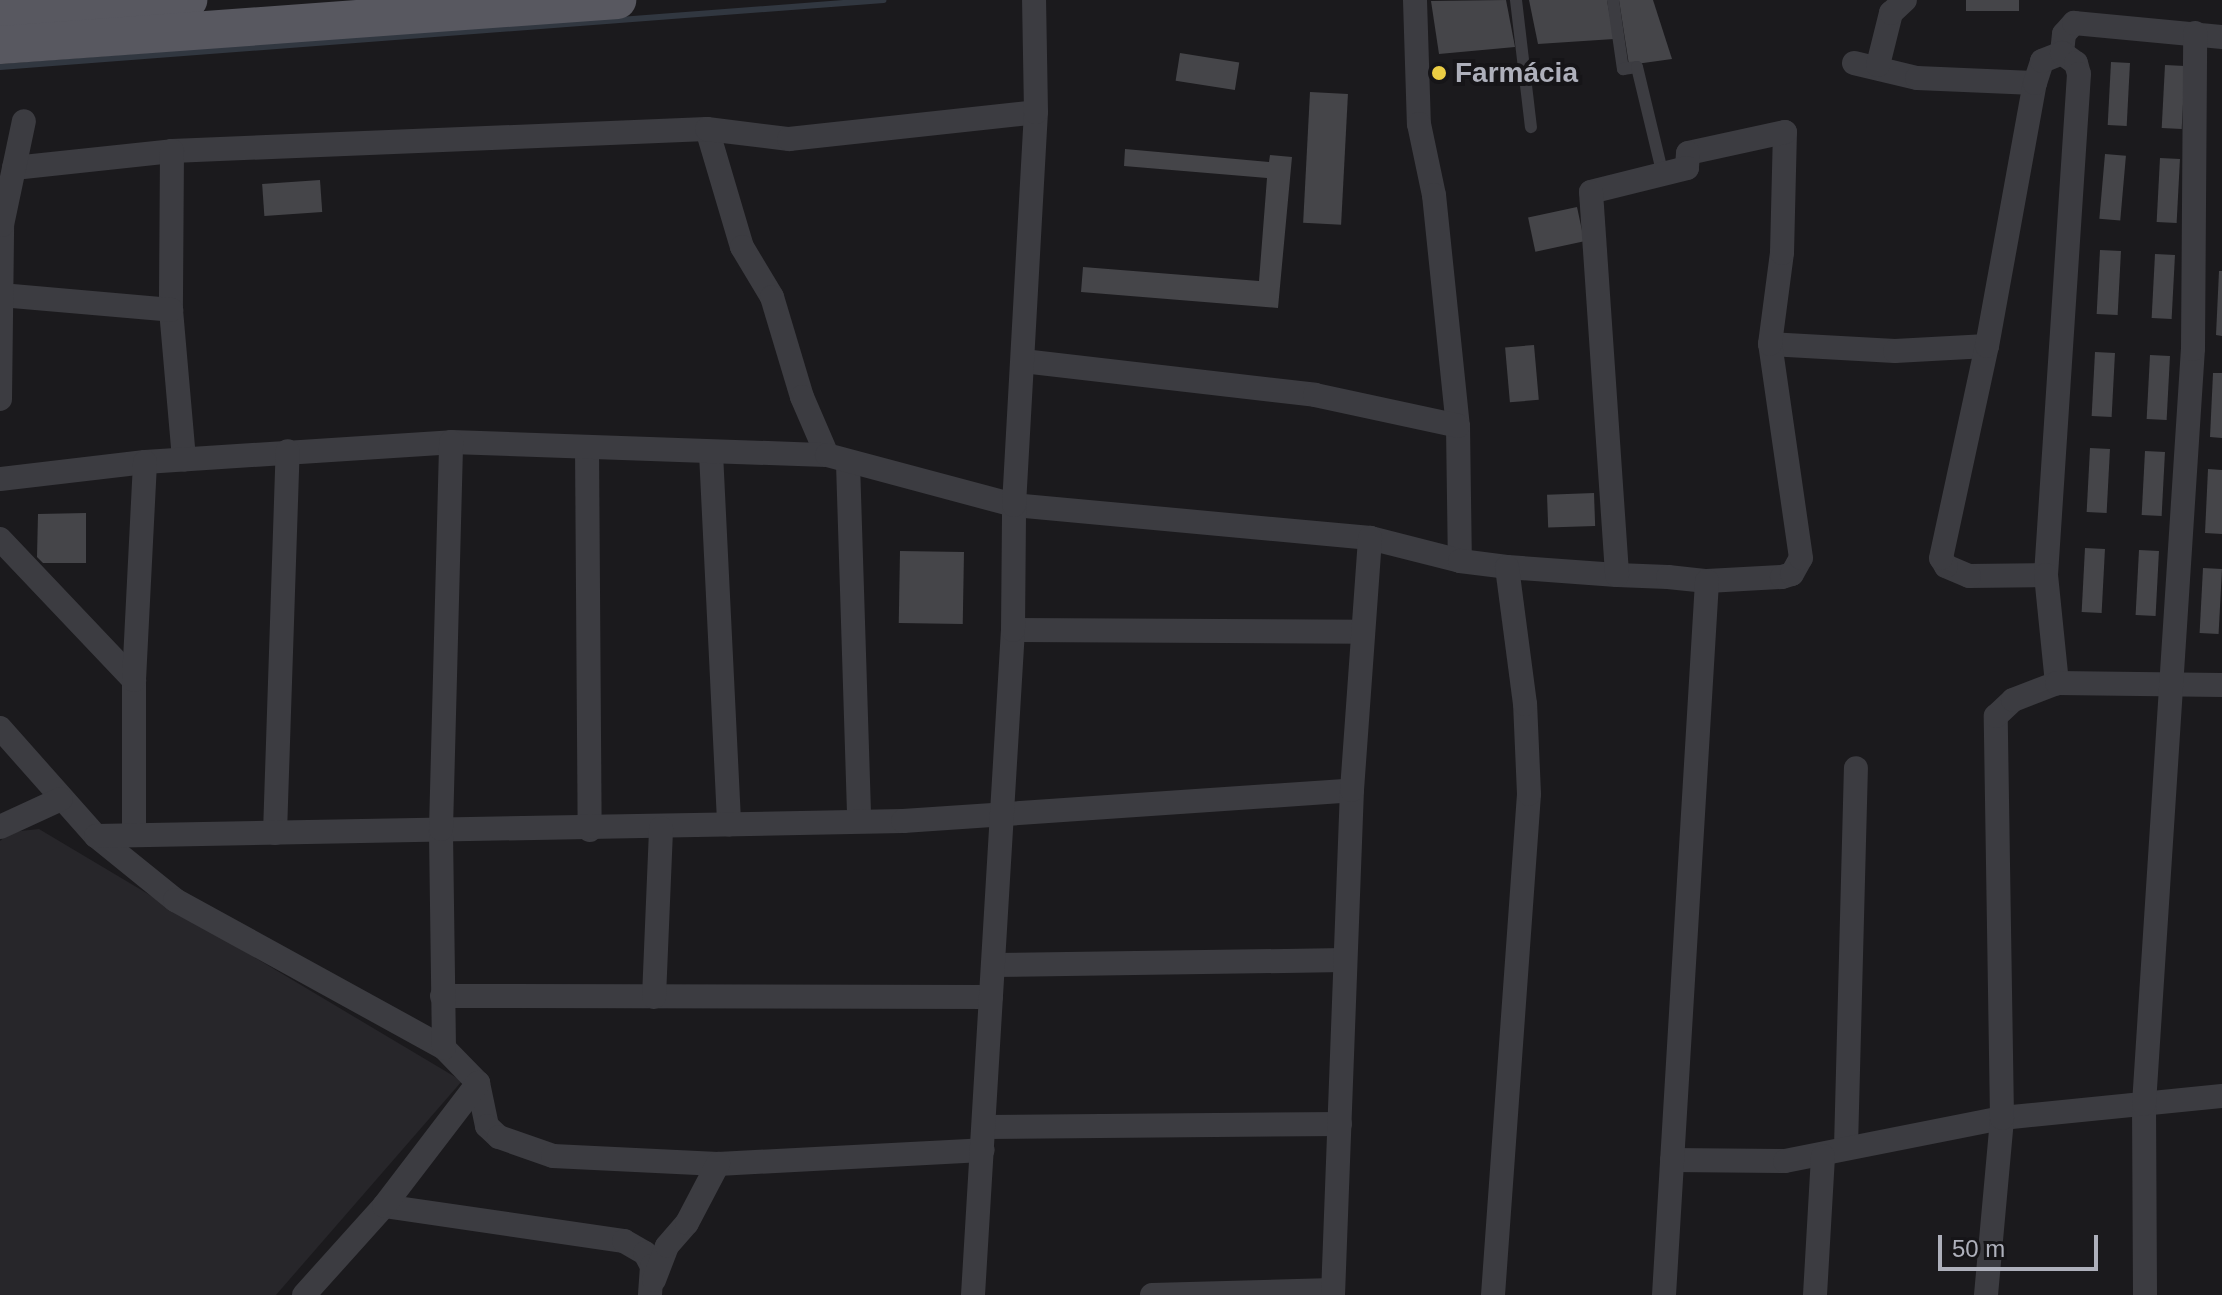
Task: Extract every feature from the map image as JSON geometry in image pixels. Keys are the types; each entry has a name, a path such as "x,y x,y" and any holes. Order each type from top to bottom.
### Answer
{"main road":[{"path":"0,15 188,0"},
{"path":"0,45 617,0"}],"street":[{"path":"973,1295 1013,630 1014,505 1036,112 1034,0"},
{"path":"1415,0 1419,124 1436,210 1458,426 1460,561"},
{"path":"1878,65 1891,13 1905,0"},
{"path":"2062,53 2064,34 2074,23 2222,37"},
{"path":"2145,1295 2144,1104 2193,349 2195,33"},
{"path":"2046,575 1969,576 1946,566 1941,558 1987,346 2035,83 2042,61 2062,53"},
{"path":"2057,683 2046,575 2079,74 2076,63 2062,53"},
{"path":"1854,63 1878,65 1917,78 2035,83"},
{"path":"14,168 172,151 707,129 789,139 1036,112"},
{"path":"0,399 2,225 24,121"},
{"path":"707,129 742,247 772,297 802,397 837,459 859,821"},
{"path":"0,479 145,462 451,442 837,459 1014,505 1370,538 1460,561 1507,567 1617,575 1707,581 1782,577 1792,574 1801,558 1770,344 1782,253 1785,132 1688,153 1687,168 1591,192 1617,575"},
{"path":"172,151 171,310 184,459"},
{"path":"1,295 171,310"},
{"path":"1770,344 1895,351 1987,346"},
{"path":"1023,361 1315,395 1458,426"},
{"path":"444,1048 441,829 451,442"},
{"path":"587,447 590,830"},
{"path":"275,833 288,451"},
{"path":"711,453 729,825"},
{"path":"134,832 134,680 145,462"},
{"path":"1152,1295 1333,1292 1352,790 1370,538"},
{"path":"0,539 134,680"},
{"path":"1493,1295 1529,794 1525,704 1507,567"},
{"path":"1664,1295 1707,581"},
{"path":"1013,630 1362,632"},
{"path":"1986,1295 2002,1118 1996,716 2013,700 2057,683 2222,685"},
{"path":"0,728 96,836 175,900 444,1048 478,1083 487,1126 525,1147 553,1156 718,1164 984,1138 1340,1124"},
{"path":"1846,1147 1856,768"},
{"path":"96,836 134,832 590,830 859,821 1000,815 1352,790"},
{"path":"0,827 61,799"},
{"path":"654,997 661,828"},
{"path":"993,965 1345,960"},
{"path":"442,996 991,997"},
{"path":"304,1295 384,1206 478,1083"},
{"path":"1672,1160 1823,1156 1846,1147 2002,1118 2222,1096"},
{"path":"1815,1295 1823,1156"},
{"path":"650,1295 660,1260 687,1223 718,1164"},
{"path":"384,1206 624,1241 645,1253 652,1266 650,1295"}],"lane":[{"path":"1516,0 1531,127"},
{"path":"1613,0 1623,69 1637,67 1663,175"}],"shaded area":[{"path":"39,829 462,1081 276,1295 0,1295 0,841 11,832"}],"building":[{"path":"1506,0 1515,47 1439,54 1431,1"},
{"path":"1529,0 1607,0 1614,39 1538,44"},
{"path":"1619,0 1653,0 1672,59 1629,65"},
{"path":"1966,0 2019,0 2019,11 1966,11"},
{"path":"1180,53 1239,62 1235,90 1176,81"},
{"path":"2111,62 2130,63 2127,126 2108,125"},
{"path":"2165,65 2185,66 2182,129 2162,128"},
{"path":"1310,92 1348,94 1341,225 1303,223"},
{"path":"1125,149 1269,162 1270,155 1292,157 1278,308 1081,292 1083,267 1259,281 1267,178 1124,166"},
{"path":"2105,154 2126,156 2120,221 2099,219"},
{"path":"2160,158 2180,159 2177,223 2157,222"},
{"path":"320,180 322,212 264,216 262,184"},
{"path":"1577,207 1584,241 1535,252 1528,217"},
{"path":"2100,250 2121,251 2118,315 2097,314"},
{"path":"2155,254 2175,255 2172,319 2152,318"},
{"path":"2219,271 2222,271 2222,336 2216,335"},
{"path":"1534,345 1539,400 1510,402 1505,348"},
{"path":"2095,352 2115,353 2112,417 2092,416"},
{"path":"2150,355 2170,356 2167,420 2147,419"},
{"path":"2213,373 2222,373 2222,438 2210,437"},
{"path":"2090,448 2110,449 2107,513 2087,512"},
{"path":"2145,451 2165,452 2162,516 2142,515"},
{"path":"2208,469 2222,470 2222,534 2205,533"},
{"path":"1594,493 1595,526 1548,528 1547,495"},
{"path":"86,513 86,563 43,563 37,557 38,514"},
{"path":"2085,548 2105,549 2102,613 2082,612"},
{"path":"2139,550 2159,551 2156,616 2136,615"},
{"path":"900,551 964,552 963,624 899,623"},
{"path":"2203,568 2222,569 2219,634 2200,633"}],"waterway":[{"path":"0,67 883,0"}],"place":[{"name":"Farmácia","path":"1439,73"}]}
